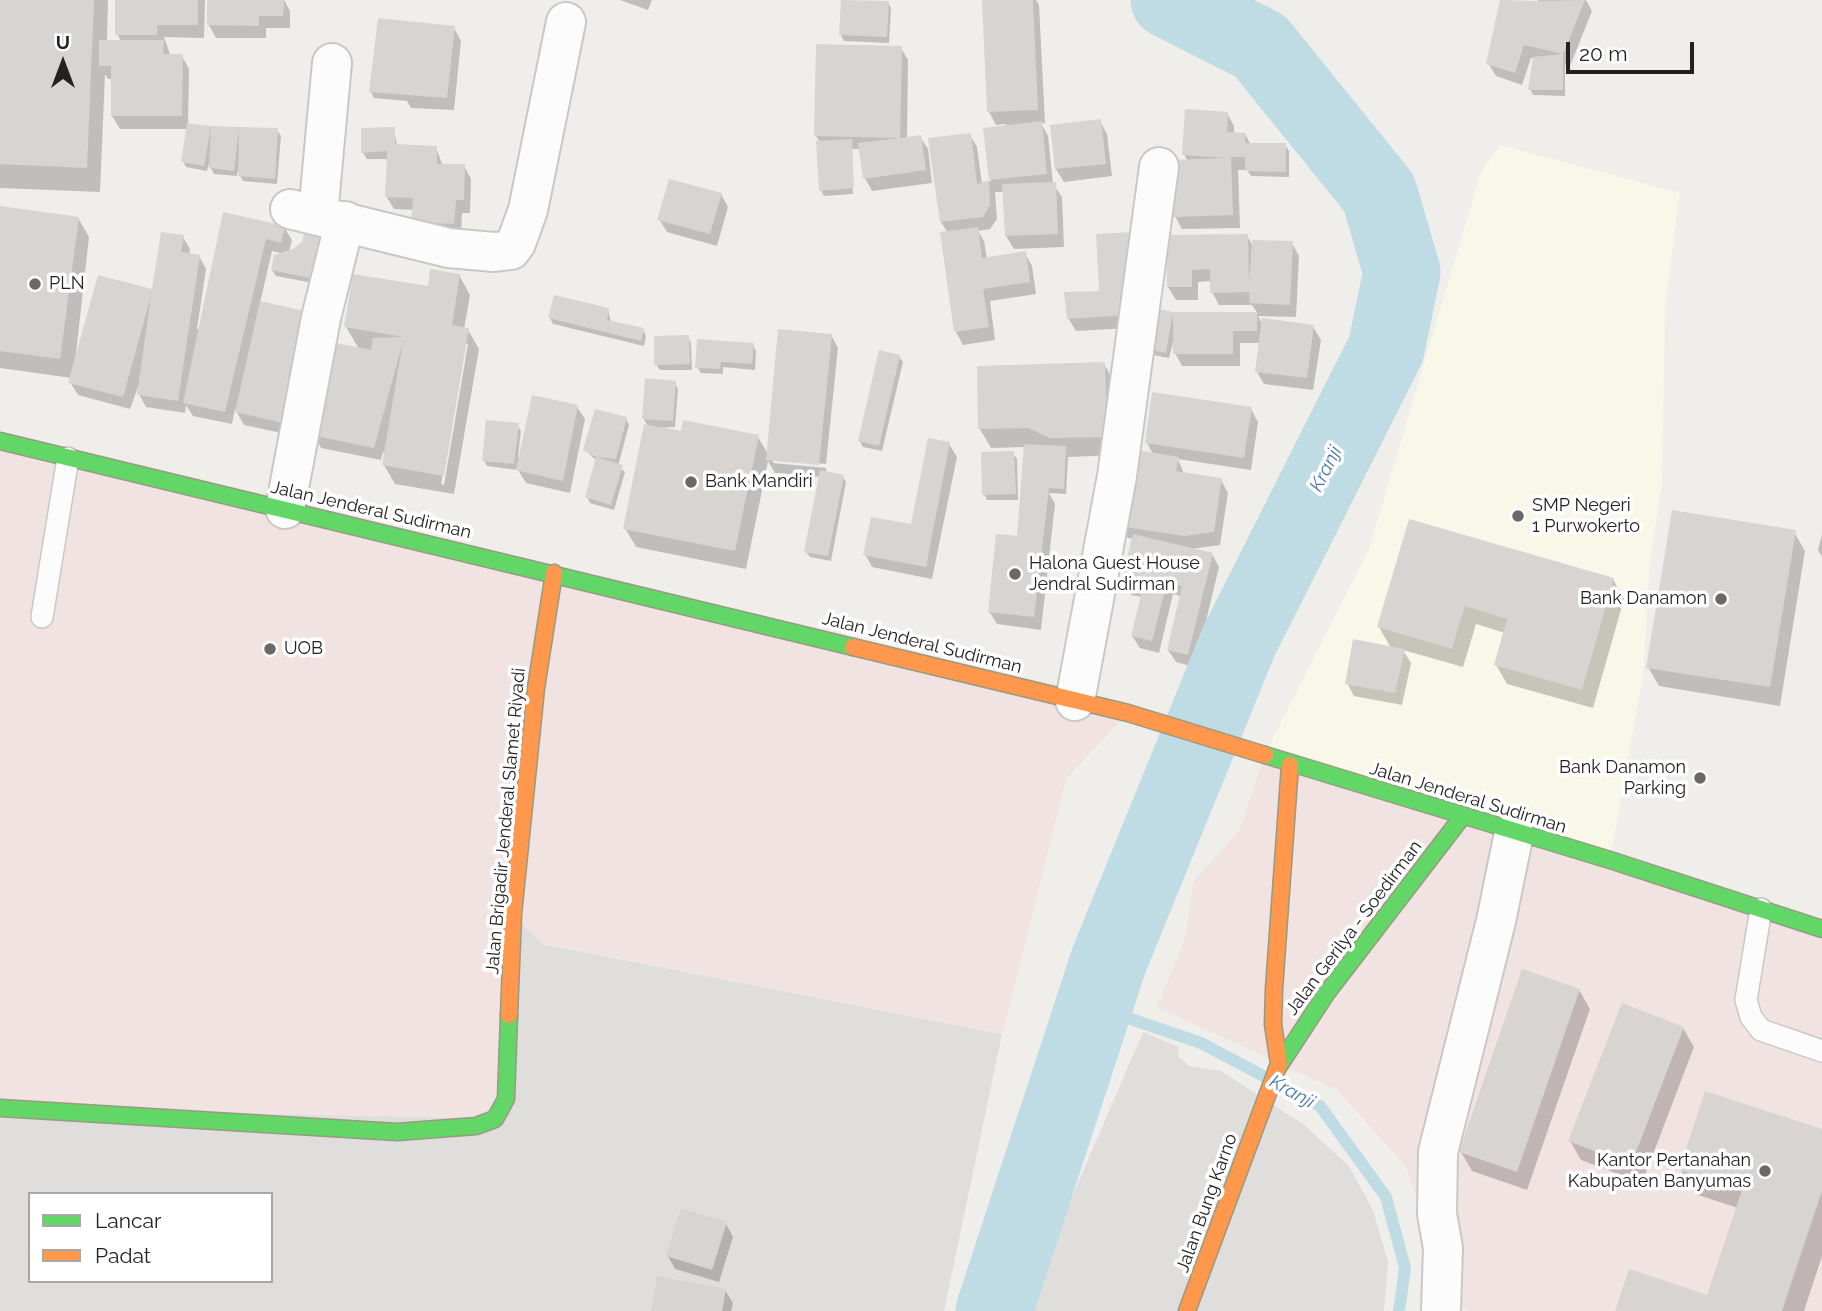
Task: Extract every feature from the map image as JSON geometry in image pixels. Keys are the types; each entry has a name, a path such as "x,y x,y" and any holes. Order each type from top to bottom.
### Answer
{"main road":[{"name":"Jalan Jenderal Sudirman","path":"0,441 1128,713 1822,929"},
{"name":"Jalan Brigadir Jenderal Slamet Riyadi","path":"0,1108 397,1132 475,1126 495,1119 506,1099 513,914 536,688 554,573"},
{"name":"Jalan Gerilya - Soedirman","path":"1279,1064 1273,1024 1274,989 1290,765"},
{"name":"Jalan Gerilya - Soedirman","path":"1262,1108 1279,1064 1326,994 1462,817"},
{"name":"Jalan Bung Karno","path":"1187,1311 1262,1108"}],"street":[{"path":"318,215 450,248 494,252 511,250 528,210 566,22"},
{"path":"285,509 321,318 318,215 332,63"},
{"path":"1075,701 1117,476 1159,167"},
{"path":"1441,1311 1443,1248 1437,1214 1438,1152 1496,921 1514,833"}],"lane":[{"path":"42,617 68,458"},
{"path":"1761,909 1746,1000 1751,1017 1761,1030 1822,1051"}],"shaded area":[{"name":"SMP Negeri 1 Purwokerto","path":"1500,145 1680,193 1665,307 1662,483 1650,561 1643,674 1610,860 1264,756 1369,549 1481,172"},
{"path":"0,441 1128,713 1066,779 1002,1034 542,943 513,915 495,1119 0,1108"},
{"path":"1264,756 1822,929 1822,1311 1470,1311 1429,1295 1426,1226 1405,1165 1337,1090 1157,1007 1186,936 1193,882 1240,830"},
{"path":"513,914 543,944 1002,1034 944,1311 0,1311 0,1108"},
{"path":"1143,1032 1179,1047 1178,1056 1189,1066 1221,1071 1303,1124 1349,1166 1373,1210 1388,1262 1384,1311 1023,1311"}],"building":[{"path":"0,0 94,0 87,168 0,164"},
{"path":"115,0 198,0 198,25 157,25 157,35 115,35"},
{"path":"207,0 284,0 283,16 259,16 259,26 207,25"},
{"path":"841,0 889,1 887,37 839,35"},
{"path":"982,0 1033,0 1038,110 987,112"},
{"path":"1500,0 1585,0 1563,54 1524,45 1515,73 1486,64"},
{"path":"378,18 455,26 447,98 369,92"},
{"path":"99,40 164,40 163,54 183,54 182,116 111,116 111,66 99,66"},
{"path":"816,44 902,46 900,138 814,136"},
{"path":"1563,54 1563,90 1528,90 1533,57"},
{"path":"1185,109 1228,112 1227,132 1246,133 1245,143 1286,143 1286,172 1245,171 1245,157 1231,157 1233,215 1173,217 1171,160 1227,158 1182,155"},
{"path":"1101,119 1106,164 1055,169 1050,125"},
{"path":"1042,121 1047,174 989,180 983,128"},
{"path":"187,123 211,126 204,166 181,162"},
{"path":"211,126 239,127 234,171 209,168"},
{"path":"239,127 278,128 275,179 238,176"},
{"path":"395,127 395,144 437,146 437,164 465,164 464,200 456,200 454,224 411,222 413,198 385,197 387,151 361,153 361,128"},
{"path":"971,133 977,184 989,180 990,205 983,217 940,222 928,138"},
{"path":"921,135 926,170 863,179 858,143"},
{"path":"852,139 854,188 819,191 816,141"},
{"path":"669,179 722,193 710,234 657,220"},
{"path":"1056,182 1058,234 1005,236 1002,184"},
{"name":"PLN","path":"0,206 79,217 60,359 0,351"},
{"path":"223,212 285,226 281,243 266,239 225,412 183,403"},
{"path":"978,227 982,258 1026,251 1030,282 983,289 989,327 954,332 940,232"},
{"path":"305,228 330,233 321,280 271,270 274,255 293,249 302,242"},
{"path":"161,232 184,235 181,252 200,255 178,401 137,395 151,296 123,397 68,383 98,275 152,289"},
{"path":"1133,232 1136,279 1123,279 1125,315 1067,319 1064,292 1099,291 1096,234"},
{"path":"1248,234 1249,284 1252,240 1293,241 1290,305 1250,303 1249,292 1210,293 1210,269 1192,270 1192,287 1167,287 1166,235"},
{"path":"430,269 460,274 452,325 469,328 444,476 382,465 403,341 374,448 312,435 331,342 371,350 373,338 404,337 344,327 353,274 428,286"},
{"path":"554,295 609,308 607,320 644,328 641,341 548,318"},
{"path":"260,301 314,313 288,424 235,412"},
{"path":"1155,308 1173,312 1166,353 1148,349"},
{"path":"1173,312 1257,312 1257,331 1233,331 1233,354 1173,354"},
{"path":"1262,318 1314,325 1307,378 1255,372"},
{"path":"778,329 832,334 819,465 766,460"},
{"path":"689,335 690,364 654,365 654,336"},
{"path":"697,339 754,343 752,364 721,362 720,369 695,368"},
{"path":"879,350 900,355 879,446 858,441"},
{"path":"1105,362 1107,437 1050,438 1028,428 978,429 977,366"},
{"path":"645,378 676,381 673,421 642,419"},
{"path":"1152,392 1252,407 1244,458 1145,443"},
{"path":"532,395 578,405 563,481 516,470"},
{"path":"595,409 627,417 616,459 596,457 583,450"},
{"path":"486,420 519,423 514,464 482,461"},
{"name":"Bank Mandiri","path":"683,420 759,435 735,551 623,529 644,424 681,431"},
{"path":"928,438 950,442 926,567 863,555 871,517 911,524"},
{"name":"Halona Guest House Jendral Sudirman","path":"1024,444 1066,446 1064,489 1049,488 1034,617 988,612 996,534 1017,536"},
{"path":"1132,449 1179,457 1176,471 1222,478 1214,532 1184,536 1119,526"},
{"path":"1014,451 1016,494 982,495 981,452"},
{"path":"596,457 623,465 611,505 585,497"},
{"path":"820,470 844,475 828,556 804,552"},
{"name":"Bank Danamon","path":"1672,510 1796,530 1770,687 1646,668"},
{"path":"1409,519 1614,578 1582,690 1494,665 1507,619 1465,606 1452,649 1377,627"},
{"path":"1133,534 1213,553 1188,655 1167,650 1182,586 1167,582 1152,641 1131,636 1143,587 1121,582"},
{"path":"1353,639 1405,649 1395,693 1345,684"},
{"path":"1522,969 1580,989 1517,1172 1459,1152"},
{"path":"1622,1003 1684,1027 1631,1165 1568,1141"},
{"path":"1705,1091 1822,1129 1822,1191 1782,1311 1615,1311 1629,1269 1707,1295 1742,1190 1679,1170"},
{"path":"681,1208 727,1222 712,1270 666,1256"},
{"path":"657,1276 726,1289 722,1311 651,1311"}],"waterway":[{"name":"Kranji","path":"994,1311 1109,960 1239,641 1386,349 1402,272 1379,193 1260,46 1169,0"},
{"name":"Kranji","path":"1093,1006 1201,1043 1320,1106 1386,1197 1405,1268 1399,1311"}],"traffic: fast":[{"path":"0,441 853,647"},
{"path":"1265,755 1610,860 1822,929"},
{"path":"1277,1069 1326,994 1462,817"},
{"path":"0,1108 397,1132 476,1126 495,1119 506,1099 509,1015"}],"traffic: slow":[{"path":"509,1015 513,914 536,688 554,573"},
{"path":"853,647 1128,713 1265,755"},
{"path":"1279,1064 1273,1024 1274,989 1290,765"},
{"path":"1187,1311 1277,1069"}],"place":[{"name":"PLN","path":"35,284"},
{"name":"Bank Mandiri","path":"691,482"},
{"name":"SMP Negeri 1 Purwokerto","path":"1518,516"},
{"name":"Halona Guest House Jendral Sudirman","path":"1015,574"},
{"name":"Bank Danamon","path":"1721,599"},
{"name":"UOB","path":"270,649"},
{"name":"Bank Danamon Parking","path":"1700,778"},
{"name":"Kantor Pertanahan Kabupaten Banyumas","path":"1765,1171"}]}
